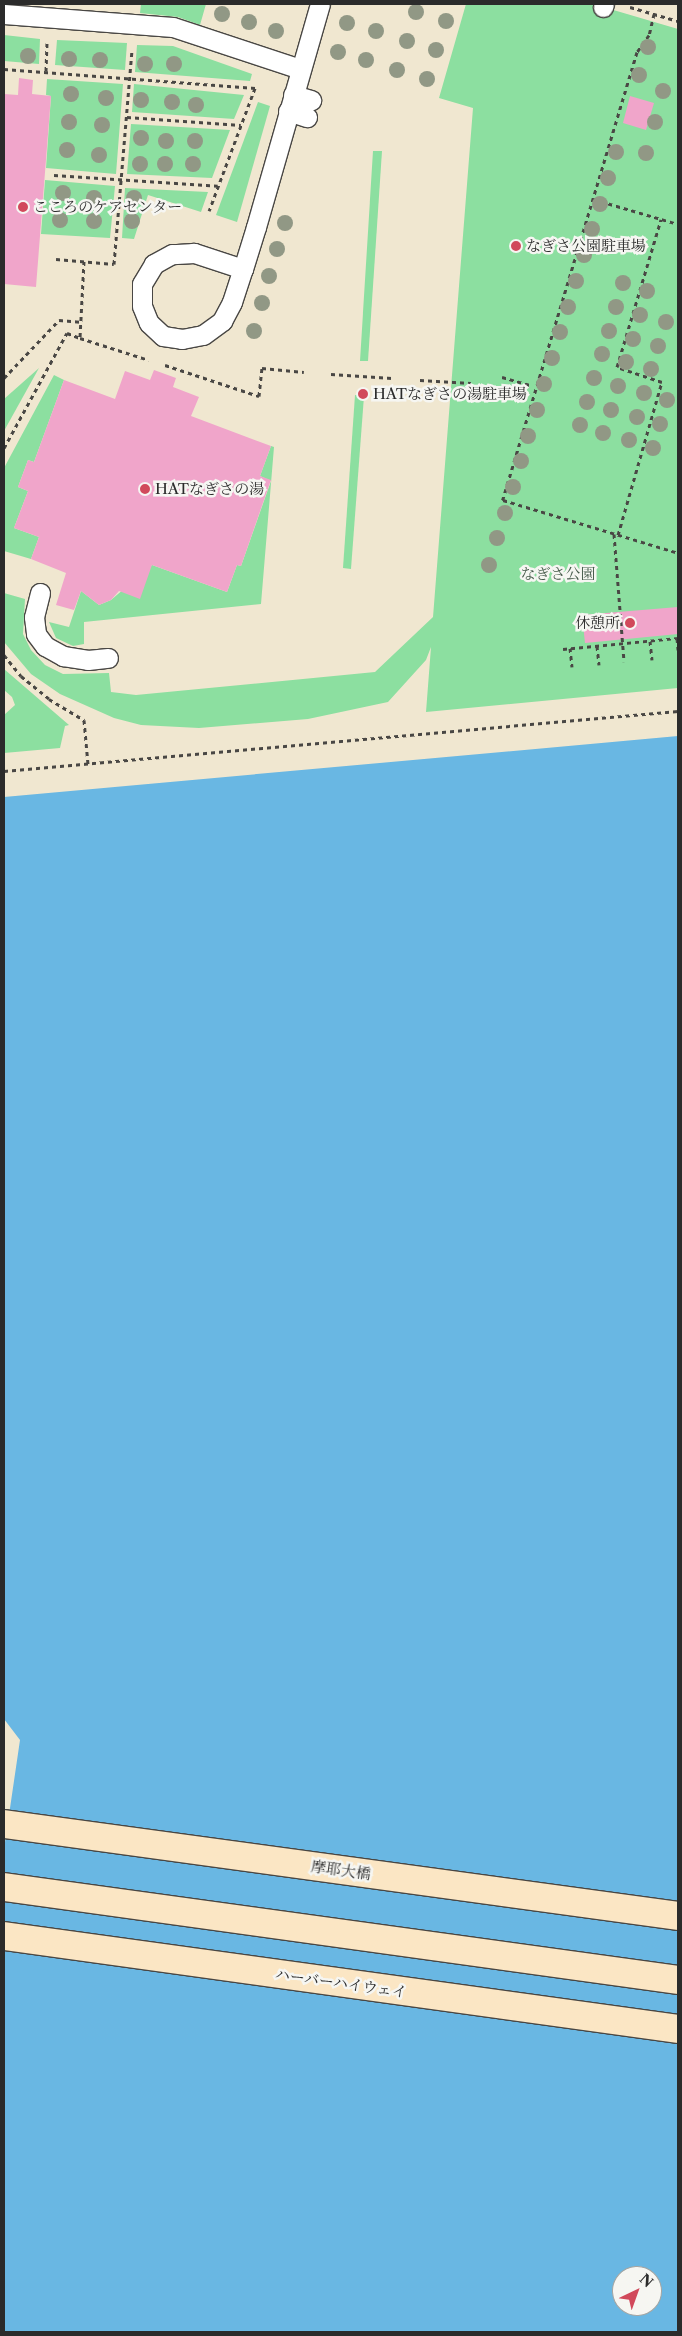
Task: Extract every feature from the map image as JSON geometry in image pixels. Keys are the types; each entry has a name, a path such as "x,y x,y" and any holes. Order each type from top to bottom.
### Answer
{"street":[{"name":"摩耶大橋","path":"4,1824 678,1916"},
{"path":"4,1888 678,1980"},
{"name":"ハーバーハイウェイ","path":"4,1936 678,2029"}],"lane":[{"path":"243,269 194,253 172,254 154,264 142,284 142,306 149,323 163,336 182,339 203,335 222,321 232,302 243,269 320,4"},
{"path":"4,14 173,27 300,69"},
{"path":"290,103 309,108"},
{"path":"40,593 34,617 36,634 45,646 63,656 88,660 108,658"}],"path":[{"path":"627,6 678,21"},
{"path":"654,14 649,35 637,52 502,500 678,553"},
{"path":"56,259 114,264 134,24"},
{"path":"46,71 47,42"},
{"path":"4,68 255,88 209,210"},
{"path":"127,117 241,125"},
{"path":"54,175 218,186"},
{"path":"593,199 678,224"},
{"path":"618,535 662,382 617,368 661,219"},
{"path":"4,378 59,320 80,322"},
{"path":"4,448 67,333 80,338"},
{"path":"280,370 304,372"},
{"path":"331,374 392,378"},
{"path":"502,377 530,385"},
{"path":"420,380 471,383"},
{"path":"614,534 624,662"},
{"path":"562,649 678,638 678,650"},
{"path":"650,641 652,660"},
{"path":"597,646 599,665"},
{"path":"570,648 572,668"},
{"path":"4,655 21,676 50,699 84,720 88,764"},
{"path":"4,771 678,711"}],"green space":[{"path":"141,4 206,4 200,25 178,17 140,13"},
{"name":"なぎさ公園","path":"466,4 593,4 678,29 678,688 426,712 431,647 426,660 388,702 308,719 199,728 141,725 114,718 60,694 31,674 4,642 4,593 25,599 23,634 31,650 45,665 63,674 109,673 111,692 136,695 375,672 433,617 473,108 439,98"},
{"path":"4,35 40,39 39,64 4,61"},
{"path":"57,40 127,43 125,70 55,65"},
{"path":"137,45 173,46 252,74 250,81 135,72"},
{"path":"47,79 123,84 116,174 46,168 51,96 46,95"},
{"path":"134,84 244,95 234,119 132,112"},
{"path":"258,102 270,106 237,222 216,215"},
{"path":"131,124 230,130 212,178 127,174"},
{"path":"373,151 382,151 368,361 360,361"},
{"path":"45,180 115,186 110,238 41,234"},
{"path":"125,188 208,192 201,212 148,195 134,239 122,238"},
{"path":"39,368 4,431 4,399"},
{"path":"54,375 64,380 34,462 28,460 18,487 28,491 14,528 39,537 31,559 4,551 4,468"},
{"path":"355,395 364,396 351,569 343,568"},
{"path":"271,446 274,447 261,604 84,622 84,644 73,646 56,638 49,622 69,627 81,591 99,605 111,600 152,565 227,592 237,565 241,566 271,481 260,476"},
{"path":"4,669 69,725 65,726 60,748 4,753 4,715 15,705 12,697 4,690"}],"water":[{"path":"678,736 678,2332 4,2332 4,1849 20,1740 4,1719 4,797"}],"building":[{"name":"こころのケアセンター","path":"19,78 33,80 32,94 51,96 36,287 4,284 4,94 18,95"},
{"path":"630,96 654,103 646,130 623,123"},
{"name":"HATなぎさの湯","path":"154,370 176,378 173,387 199,397 191,416 271,446 260,476 271,480 241,566 237,565 227,592 152,565 140,599 119,591 111,600 99,605 81,591 74,610 56,605 66,573 31,559 39,537 14,528 28,491 18,487 28,460 34,462 64,380 115,399 125,371 150,380"},
{"name":"休憩所","path":"678,607 678,634 585,643 582,615"}],"place":[{"name":"こころのケアセンター","path":"23,207"},
{"name":"なぎさ公園駐車場","path":"516,246"},
{"name":"HATなぎさの湯駐車場","path":"363,394"},
{"name":"HATなぎさの湯","path":"145,489"},
{"name":"休憩所","path":"630,623"}]}
